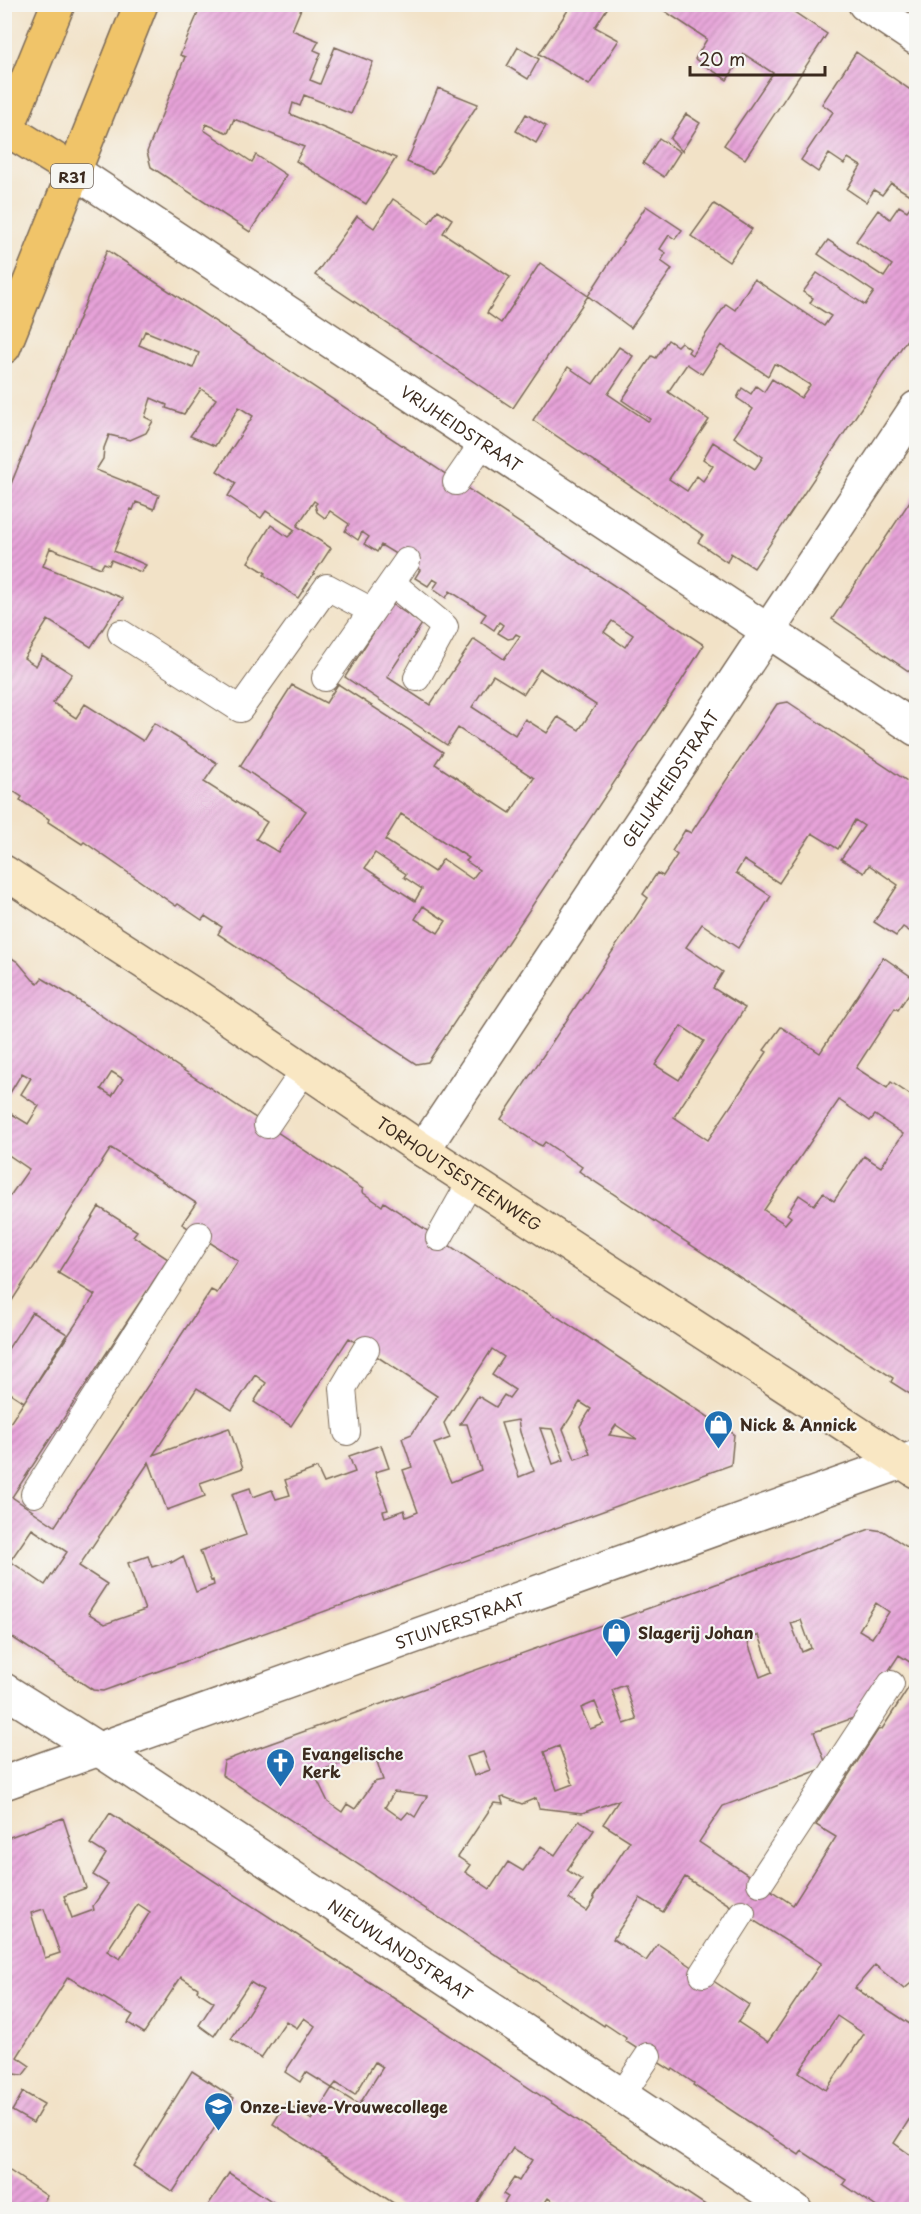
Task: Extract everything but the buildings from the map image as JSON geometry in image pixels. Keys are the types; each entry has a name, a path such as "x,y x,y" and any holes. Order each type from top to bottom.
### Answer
{"main road":[{"name":"R31","path":"6,132 58,4"},
{"name":"R31","path":"4,347 141,4"},
{"name":"VRIJHEIDSTRAAT","path":"6,132 74,171"}],"street":[{"path":"865,4 916,38"},
{"name":"VRIJHEIDSTRAAT","path":"74,171 916,729"},
{"name":"GELIJKHEIDSTRAAT","path":"423,1150 916,408"},
{"name":"TORHOUTSESTEENWEG","path":"4,872 196,996 423,1150 912,1464"},
{"name":"STUIVERSTRAAT","path":"4,1783 839,1484 912,1464"},
{"name":"NIEUWLANDSTRAAT","path":"4,1690 98,1749 795,2210"}],"lane":[{"path":"456,482 483,443"},
{"path":"325,678 407,561"},
{"path":"392,583 445,627 417,678"},
{"path":"121,633 240,709 327,587 372,611"},
{"path":"267,1125 305,1069"},
{"path":"439,1238 471,1181"},
{"path":"34,1494 199,1234"},
{"path":"347,1432 343,1388 366,1349"},
{"path":"760,1883 891,1684"},
{"path":"703,1974 742,1913"},
{"path":"622,2095 648,2056"}],"place":[{"name":"Nick & Annick","path":"719,1450"},
{"name":"Slagerij Johan","path":"617,1658"},
{"name":"Evangelische Kerk","path":"281,1788"},
{"name":"Onze-Lieve-Vrouwecollege","path":"219,2132"}]}
